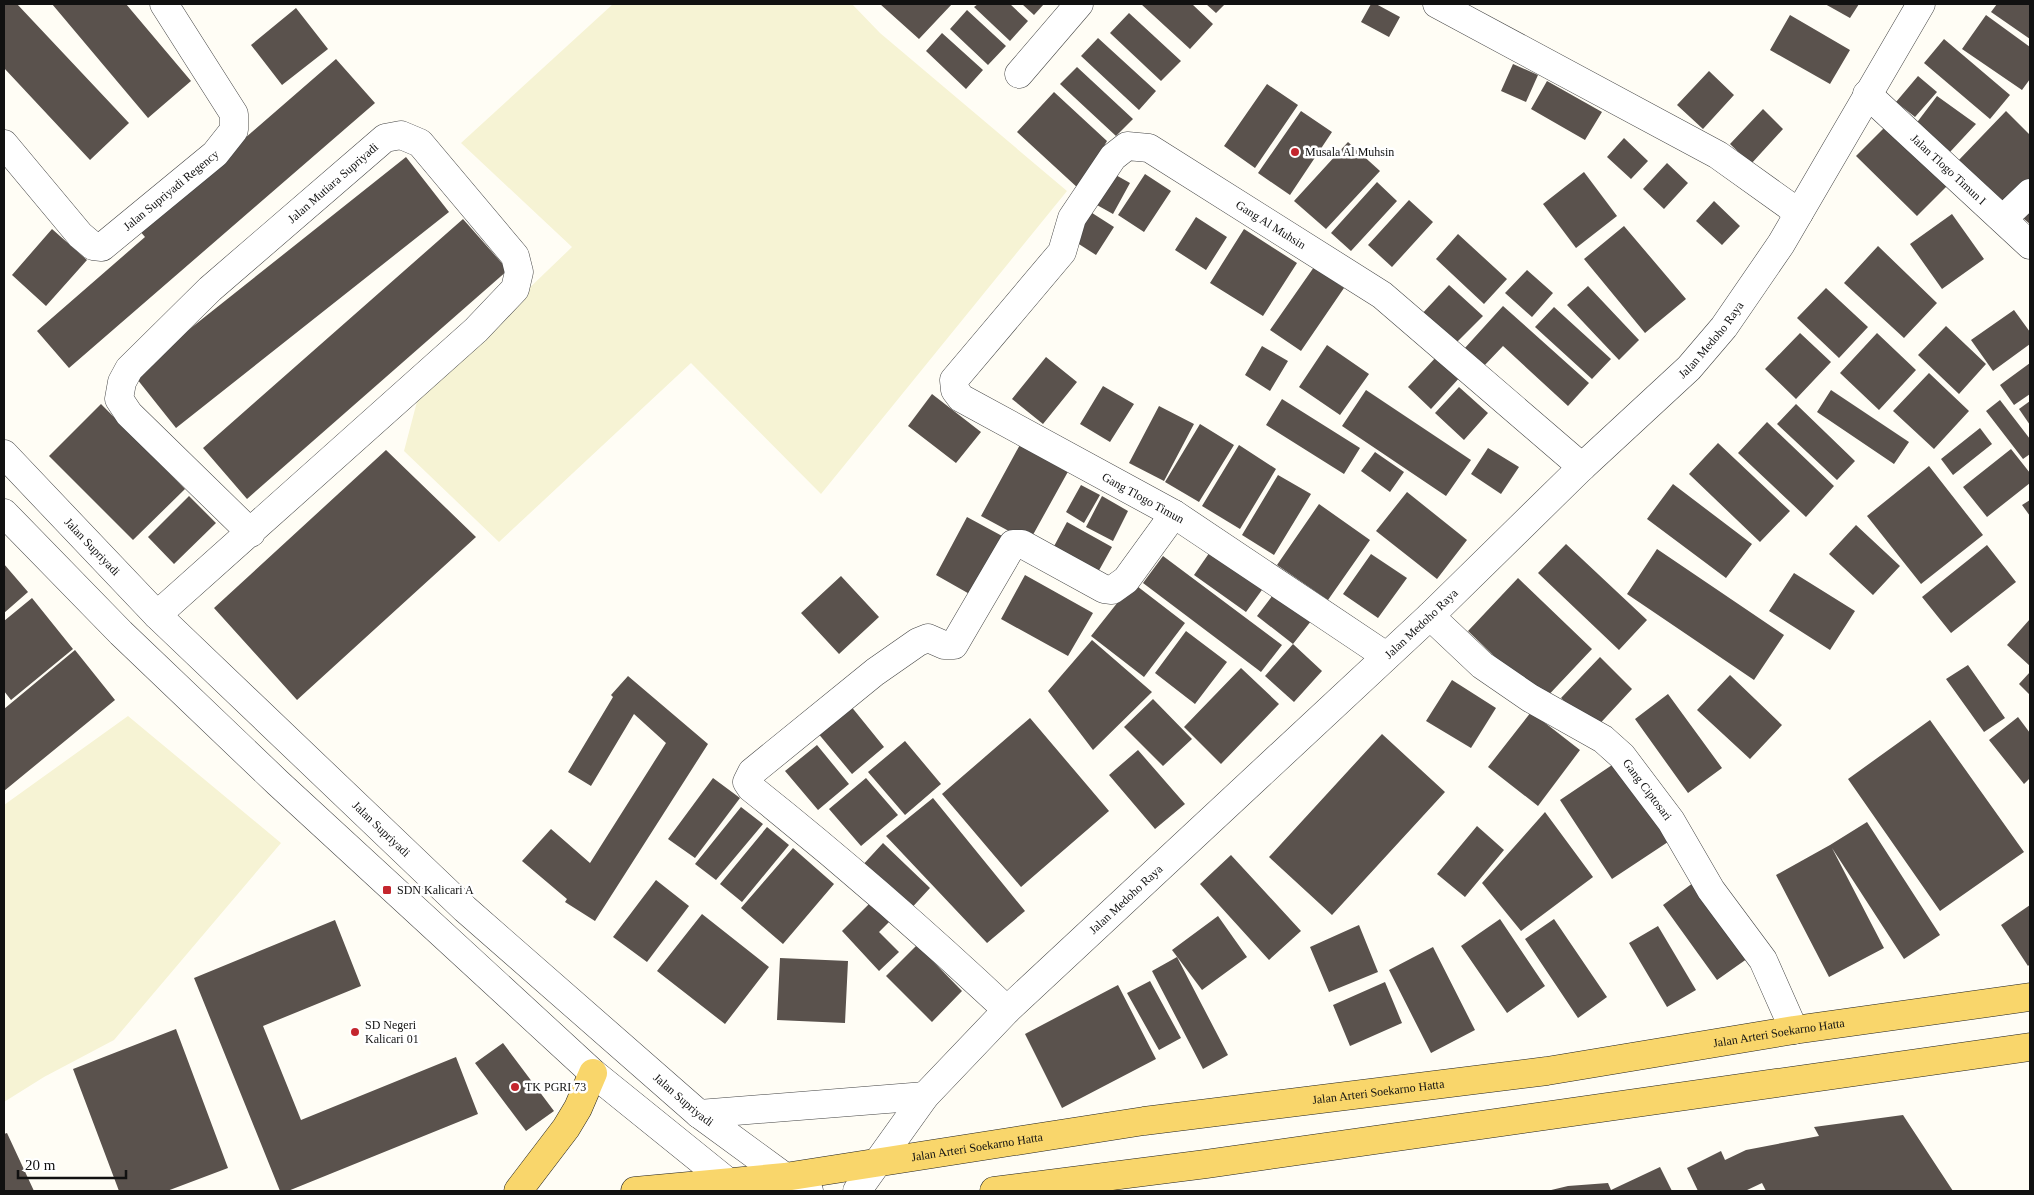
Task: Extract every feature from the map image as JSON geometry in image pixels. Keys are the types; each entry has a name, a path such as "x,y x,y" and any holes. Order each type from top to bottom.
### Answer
{"main road":[{"name":"Jalan Arteri Soekarno Hatta","path":"635,1191 733,1186 879,1161 1144,1121 1547,1072 1794,1030 2030,997"},
{"path":"994,1191 1206,1164 2030,1047"},
{"path":"518,1191 544,1160 574,1115 593,1073"}],"street":[{"name":"Jalan Supriyadi Regency","path":"4,144 80,235 94,246 102,246 215,154 234,130 234,114 164,4"},
{"path":"1019,74 1078,4"},
{"path":"1437,4 1718,155 1798,213"},
{"name":"Jalan Medoho Raya","path":"857,1191 926,1096 1007,1010 1430,616 1582,467 1689,368 1724,327 1781,244 1921,4"},
{"name":"Jalan Tlogo Timun I","path":"1867,94 2030,245"},
{"name":"Jalan Mutiara Supriyadi","path":"157,616 251,533 476,330 515,289 520,272 515,256 420,143 401,135 385,138 210,289 129,369 122,382 119,399 129,414 251,533"},
{"name":"Gang Al Muhsin","path":"995,332 1062,252 1072,218 1113,156 1127,146 1149,148 1382,294 1582,467"},
{"path":"2003,219 2030,193"},
{"name":"Gang Tlogo Timun","path":"995,332 954,380 954,390 961,398 1021,433 1174,514 1386,656"},
{"name":"Jalan Supriyadi","path":"4,454 157,616 465,909 699,1114 785,1177 809,1191"},
{"path":"4,512 122,633 278,784 593,1073 733,1186"},
{"path":"1007,1010 935,943 816,840 751,788 747,782 752,772 874,672 918,642 928,638 944,645 954,645 1013,544 1022,544 1104,589 1112,590 1126,580 1174,514"},
{"name":"Gang Ciptosari","path":"1430,616 1482,665 1530,698 1603,739 1622,756 1671,821 1711,890 1763,960 1794,1030"},
{"path":"442,934 465,909"},
{"path":"699,1114 926,1096"}],"shaded area":[{"path":"613,4 852,4 880,33 1067,191 821,494 691,363 499,542 404,451 419,394 572,247 461,143"},
{"path":"128,716 281,843 114,1040 44,1077 4,1102 4,805"}],"building":[{"path":"4,4 17,4 129,123 90,160 4,68"},
{"path":"52,4 126,4 191,81 148,118"},
{"path":"880,4 952,4 919,39"},
{"path":"978,4 1010,4 1028,21 1010,41 974,7"},
{"path":"1022,4 1044,4 1034,15"},
{"path":"1141,4 1192,4 1213,24 1190,49"},
{"path":"1206,4 1225,4 1216,13"},
{"path":"1371,4 1376,4 1400,17 1389,37 1361,22"},
{"path":"1825,4 1859,4 1850,18"},
{"path":"1997,4 2030,4 2030,39 1991,12"},
{"path":"296,8 328,49 282,85 251,45"},
{"path":"967,10 1006,46 988,65 950,29"},
{"path":"1129,13 1181,61 1161,81 1110,33"},
{"path":"1790,15 1850,50 1830,84 1770,50"},
{"path":"1986,15 2030,47 2030,79 2022,90 1962,49"},
{"path":"942,33 983,70 966,89 926,51"},
{"path":"1098,38 1156,91 1139,110 1081,56"},
{"path":"1944,39 2010,95 1990,119 1924,63"},
{"path":"336,59 375,103 69,368 37,331 145,237 139,230"},
{"path":"1513,64 1538,75 1526,102 1501,91"},
{"path":"1077,67 1133,119 1116,136 1060,84"},
{"path":"1709,71 1734,95 1703,129 1677,105"},
{"path":"1918,76 1937,92 1915,117 1896,102"},
{"path":"1547,81 1602,112 1585,140 1531,109"},
{"path":"1267,84 1298,105 1255,168 1224,146"},
{"path":"1054,92 1107,141 1079,189 1017,132"},
{"path":"1937,96 1976,124 1950,152 1915,125"},
{"path":"1763,109 1783,129 1751,164 1730,144"},
{"name":"Musala Al Muhsin","path":"1301,111 1332,132 1290,195 1258,173"},
{"path":"2006,111 2030,135 2030,187 2008,210 1957,162"},
{"path":"1890,122 1951,182 1917,216 1856,156"},
{"path":"1624,138 1648,161 1631,179 1607,157"},
{"path":"1348,142 1380,171 1326,229 1294,201"},
{"path":"406,157 449,212 176,428 133,374"},
{"path":"1667,163 1688,183 1664,209 1643,189"},
{"path":"1105,169 1130,183 1113,214 1088,200"},
{"path":"1584,172 1617,216 1576,248 1543,204"},
{"path":"1145,174 1171,191 1144,232 1118,215"},
{"path":"1377,182 1397,201 1351,251 1331,233"},
{"path":"2030,199 2030,224 2018,214"},
{"path":"1409,200 1433,222 1392,267 1368,245"},
{"path":"1714,201 1740,226 1722,245 1696,221"},
{"path":"1089,211 1114,227 1096,255 1071,239"},
{"path":"1952,214 1984,259 1942,289 1910,244"},
{"path":"1196,217 1227,237 1206,270 1175,250"},
{"path":"463,219 508,270 247,499 203,448"},
{"path":"1624,226 1686,299 1645,333 1584,259"},
{"path":"52,229 87,260 46,306 12,275"},
{"path":"1244,229 1297,263 1263,316 1210,283"},
{"path":"1458,234 1507,279 1484,304 1436,259"},
{"path":"1878,246 1937,303 1904,338 1844,283"},
{"path":"1314,267 1344,288 1301,351 1270,330"},
{"path":"1527,270 1553,293 1532,317 1505,293"},
{"path":"1449,285 1483,316 1456,343 1420,316"},
{"path":"1588,286 1639,340 1619,360 1567,305"},
{"path":"1826,288 1868,327 1839,358 1797,318"},
{"path":"1503,306 1589,383 1568,406 1503,346 1483,367 1464,349"},
{"path":"1554,307 1611,359 1592,379 1535,327"},
{"path":"2014,310 2030,332 2030,344 1993,371 1971,340"},
{"path":"1946,326 1986,364 1959,394 1918,355"},
{"path":"1800,333 1831,362 1796,399 1765,369"},
{"path":"1877,333 1916,370 1879,410 1840,373"},
{"path":"1327,345 1369,374 1340,415 1299,387"},
{"path":"1262,346 1288,361 1270,391 1245,375"},
{"path":"1438,355 1461,376 1431,409 1408,387"},
{"path":"1046,357 1077,382 1043,424 1012,399"},
{"path":"2030,363 2030,394 2014,405 2000,385"},
{"path":"1929,373 1969,411 1934,449 1893,411"},
{"path":"1103,386 1134,404 1110,442 1080,424"},
{"path":"1459,387 1488,413 1464,440 1435,413"},
{"path":"1366,390 1471,460 1446,496 1342,426"},
{"path":"1831,390 1909,442 1894,464 1817,412"},
{"path":"932,394 981,432 956,463 908,426"},
{"path":"1282,399 1360,448 1344,474 1266,425"},
{"path":"2000,400 2030,439 2030,454 2023,459 1986,411"},
{"path":"2030,401 2030,425 2019,409"},
{"path":"101,404 185,489 133,540 49,456"},
{"path":"1796,404 1855,461 1837,480 1777,424"},
{"path":"1159,406 1194,424 1164,481 1129,463"},
{"path":"1767,422 1834,486 1806,517 1738,453"},
{"path":"1200,424 1234,445 1199,502 1165,482"},
{"path":"1980,428 1992,444 1953,475 1941,459"},
{"path":"1022,441 1070,468 1029,542 981,516"},
{"path":"1718,443 1790,511 1760,542 1689,474"},
{"path":"1239,445 1276,469 1240,529 1202,506"},
{"path":"1488,448 1519,467 1501,494 1471,474"},
{"path":"2011,449 2030,473 2030,483 1987,517 1963,487"},
{"path":"386,450 476,537 297,700 214,608"},
{"path":"1375,452 1404,472 1390,492 1361,471"},
{"path":"1929,466 1983,535 1921,584 1867,516"},
{"path":"1278,475 1311,494 1274,555 1242,535"},
{"path":"1673,484 1752,544 1726,578 1647,519"},
{"path":"1081,485 1100,495 1084,523 1066,512"},
{"path":"1407,492 1467,540 1437,579 1376,531"},
{"path":"189,496 216,523 174,564 148,537"},
{"path":"1102,496 1128,511 1113,541 1086,527"},
{"path":"2030,500 2030,516 2022,505"},
{"path":"1319,504 1370,540 1328,600 1277,565"},
{"path":"967,517 1004,537 973,596 936,575"},
{"path":"1067,522 1112,547 1097,574 1052,550"},
{"path":"1856,525 1900,566 1873,595 1829,554"},
{"path":"1566,544 1647,620 1619,650 1538,573"},
{"path":"1987,545 2016,582 1951,633 1922,597"},
{"path":"1214,546 1267,583 1246,612 1194,575"},
{"path":"1657,549 1784,635 1754,680 1627,594"},
{"path":"1371,554 1407,578 1378,618 1343,594"},
{"path":"1163,556 1282,645 1261,672 1143,583"},
{"path":"4,564 28,592 4,613"},
{"path":"1794,573 1855,611 1830,650 1769,611"},
{"path":"1025,575 1093,613 1068,656 1001,619"},
{"path":"841,576 879,617 839,654 801,613"},
{"path":"1518,578 1592,649 1542,702 1468,631"},
{"path":"1133,583 1185,623 1144,677 1091,636"},
{"path":"1279,587 1315,616 1293,644 1257,616"},
{"path":"32,598 73,649 11,700 4,691 4,621"},
{"path":"2030,619 2030,666 2007,645"},
{"path":"1186,631 1227,662 1195,704 1155,673"},
{"path":"1092,640 1152,692 1093,750 1048,691"},
{"path":"1293,644 1322,671 1294,702 1265,676"},
{"path":"75,650 115,700 4,791 4,709"},
{"path":"1600,657 1632,689 1594,730 1561,698"},
{"path":"1968,665 2005,718 1984,732 1946,679"},
{"path":"1241,668 1279,704 1221,764 1184,727"},
{"path":"2030,672 2030,695 2019,684"},
{"path":"1730,675 1782,725 1750,759 1697,710"},
{"path":"628,676 708,744 595,921 565,902 567,899 522,861 551,829 590,863 666,743 634,714 591,786 568,772 613,697 611,695"},
{"path":"1452,680 1496,708 1471,748 1426,721"},
{"path":"1668,694 1722,768 1688,793 1635,719"},
{"path":"1153,699 1192,739 1163,766 1124,727"},
{"path":"850,705 884,747 852,774 817,732"},
{"path":"1531,712 1580,750 1538,806 1488,767"},
{"path":"2018,717 2030,733 2030,778 2024,784 1989,740"},
{"path":"1030,718 1109,811 1021,887 942,794"},
{"path":"1930,720 2024,852 1940,911 1848,779"},
{"path":"1382,734 1445,792 1332,915 1269,857"},
{"path":"905,741 941,784 905,815 868,772"},
{"path":"817,745 849,784 818,810 785,771"},
{"path":"1138,750 1185,804 1155,829 1109,775"},
{"path":"1618,761 1671,840 1612,879 1560,800"},
{"path":"713,778 740,798 695,858 668,839"},
{"path":"866,778 898,815 861,846 829,809"},
{"path":"933,798 1025,911 987,943 886,836"},
{"path":"741,807 763,824 716,880 695,864"},
{"path":"1545,812 1593,877 1521,931 1482,883"},
{"path":"1867,822 1940,935 1904,959 1832,848 1884,948 1829,977 1776,875"},
{"path":"1477,826 1504,850 1465,897 1437,874"},
{"path":"767,827 789,845 742,902 720,884"},
{"path":"883,843 930,888 907,913 860,868"},
{"path":"793,848 834,884 783,944 741,908"},
{"path":"1231,855 1301,931 1269,960 1200,884"},
{"path":"656,880 689,906 647,962 613,937"},
{"path":"1697,880 1751,956 1717,980 1663,905"},
{"path":"873,900 892,919 879,932 899,952 879,971 842,931"},
{"path":"2030,905 2030,964 2028,966 2001,925"},
{"path":"702,914 769,967 725,1024 657,971"},
{"path":"1218,916 1247,957 1202,990 1172,950"},
{"path":"1500,919 1545,986 1507,1013 1461,946"},
{"path":"1554,919 1607,997 1578,1018 1525,939"},
{"path":"335,920 361,986 263,1026 301,1120 456,1057 478,1114 288,1191 280,1191 194,978"},
{"path":"1359,925 1378,972 1329,992 1310,947"},
{"path":"1658,926 1696,990 1667,1007 1629,943"},
{"path":"917,945 962,991 932,1022 886,976"},
{"path":"1433,947 1475,1030 1431,1053 1389,970"},
{"path":"1177,957 1228,1055 1203,1069 1152,971"},
{"path":"780,958 848,961 845,1023 777,1020"},
{"path":"1150,981 1181,1038 1159,1050 1127,993"},
{"path":"1385,982 1402,1023 1350,1046 1333,1005"},
{"path":"1118,985 1156,1059 1062,1108 1025,1034"},
{"path":"176,1029 228,1168 167,1191 119,1191 73,1069"},
{"name":"TK PGRI 73","path":"503,1043 554,1111 526,1131 475,1063"},
{"path":"1903,1115 1953,1191 1766,1191 1762,1183 1745,1191 1698,1191 1687,1168 1721,1151 1725,1160 1746,1150 1819,1136 1814,1127"},
{"path":"7,1133 34,1191 4,1191 4,1134"},
{"path":"1660,1167 1672,1191 1547,1191 1568,1186 1608,1183 1611,1190"}],"place":[{"name":"Musala Al Muhsin","path":"1295,152"},
{"name":"SDN Kalicari A","path":"387,890"},
{"name":"SD Negeri Kalicari 01","path":"355,1032"},
{"name":"TK PGRI 73","path":"515,1087"}]}
